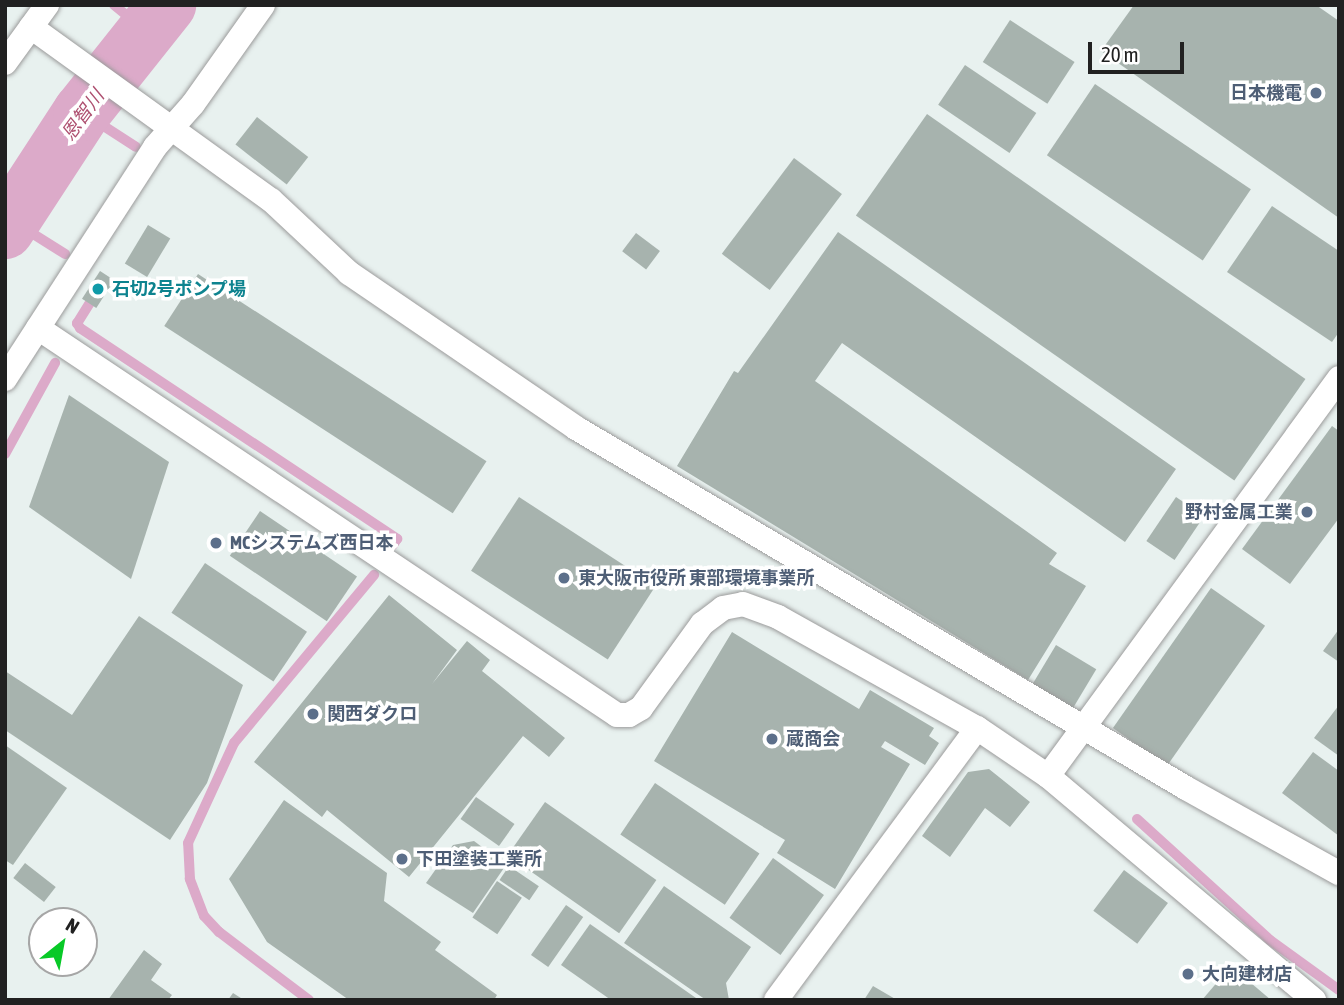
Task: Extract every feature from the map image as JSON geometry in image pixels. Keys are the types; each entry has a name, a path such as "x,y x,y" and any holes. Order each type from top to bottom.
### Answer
{"street":[{"path":"5,62 37,32 47,5"},
{"path":"5,379 169,125 263,5"},
{"path":"37,32 271,200 349,273 576,428 1082,727 1339,873"},
{"path":"38,328 617,715 629,715 641,708 710,616 743,604 778,617 978,728 1048,776 1314,1000"},
{"path":"1048,776 1339,378"},
{"path":"776,1000 978,728"}],"building":[{"path":"1134,5 1316,5 1339,21 1339,218 1101,51"},
{"path":"1010,20 1075,62 1047,104 983,62"},
{"path":"965,65 1036,113 1009,153 938,105"},
{"path":"1095,84 1251,189 1203,260 1047,155"},
{"path":"927,114 1305,379 1234,481 856,216"},
{"path":"257,117 308,157 287,185 235,145"},
{"path":"794,158 842,194 770,290 722,254"},
{"path":"1272,206 1339,251 1339,332 1332,342 1227,272"},
{"path":"148,225 170,238 147,277 125,264"},
{"path":"838,232 1176,469 1125,542 842,343 815,381 1057,553 1049,564 1086,586 1028,680 677,466 734,371 738,373"},
{"path":"636,233 660,251 646,269 622,251"},
{"name":"石切2号ポンプ場","path":"100,271 114,280 96,308 82,299"},
{"path":"198,274 487,461 453,513 164,326"},
{"path":"69,395 169,462 131,579 29,507"},
{"path":"1332,426 1339,431 1339,518 1290,584 1242,549"},
{"path":"519,497 656,586 608,660 471,571"},
{"path":"1176,497 1204,516 1175,560 1146,541"},
{"path":"260,511 357,576 327,621 230,556"},
{"path":"205,563 307,632 273,682 171,613"},
{"path":"1211,588 1265,626 1167,766 1113,728"},
{"path":"389,595 457,650 432,684 467,641 490,660 482,671 565,738 549,757 523,736 409,877 327,810 322,817 254,762"},
{"path":"139,616 243,685 207,783 170,840 5,730 5,671 72,715"},
{"path":"1339,629 1339,662 1323,651"},
{"path":"732,632 859,709 870,690 934,728 929,736 939,743 925,765 885,741 881,747 910,764 835,889 777,853 785,840 654,761"},
{"path":"1056,645 1096,669 1073,709 1032,684"},
{"path":"1339,705 1339,756 1314,738"},
{"path":"5,745 67,788 13,865 5,860"},
{"path":"1313,752 1339,771 1339,836 1282,793"},
{"path":"989,769 1030,802 1010,827 985,808 950,857 922,836 968,772"},
{"path":"655,783 759,853 725,905 620,834"},
{"path":"476,797 515,824 499,846 461,819"},
{"path":"284,800 387,873 384,901 441,942 435,950 497,995 494,1000 349,1000 267,942 229,879"},
{"path":"545,802 656,880 619,933 508,855"},
{"path":"474,841 506,865 473,913 426,883 453,845"},
{"path":"773,858 824,895 780,955 730,918"},
{"path":"25,863 56,887 44,902 13,878"},
{"path":"509,866 539,886 529,900 499,880"},
{"path":"1124,870 1168,903 1137,944 1093,911"},
{"path":"497,881 522,898 497,934 472,917"},
{"path":"664,886 751,947 726,983 729,1000 706,1000 624,943"},
{"path":"566,905 583,917 548,967 531,955"},
{"path":"590,924 696,998 695,1000 611,1000 561,965"},
{"path":"144,950 162,964 151,980 172,995 168,1000 108,1000"},
{"path":"1231,966 1271,1000 1202,1000"},
{"path":"873,986 897,1000 864,1000"},
{"path":"233,993 244,1000 228,1000"}],"waterway":[{"path":"114,5 147,32"},
{"name":"恩智川","path":"5,230 82,112 167,5"},
{"path":"82,112 136,147"},
{"path":"11,220 65,254"},
{"path":"96,293 77,323 80,328 397,539 393,545"},
{"path":"5,454 55,363"},
{"path":"309,1000 219,932 204,916 190,879 188,843 234,743 374,575"},
{"path":"1137,819 1270,940 1339,990"}],"place":[{"name":"日本機電","path":"1316,93"},
{"name":"石切2号ポンプ場","path":"98,289"},
{"name":"野村金属工業","path":"1307,512"},
{"name":"MCシステムズ西日本","path":"216,543"},
{"name":"東大阪市役所 東部環境事業所","path":"564,578"},
{"name":"関西ダクロ","path":"313,714"},
{"name":"蔵商会","path":"772,739"},
{"name":"下田塗装工業所","path":"402,859"},
{"name":"大向建材店","path":"1188,974"}]}
